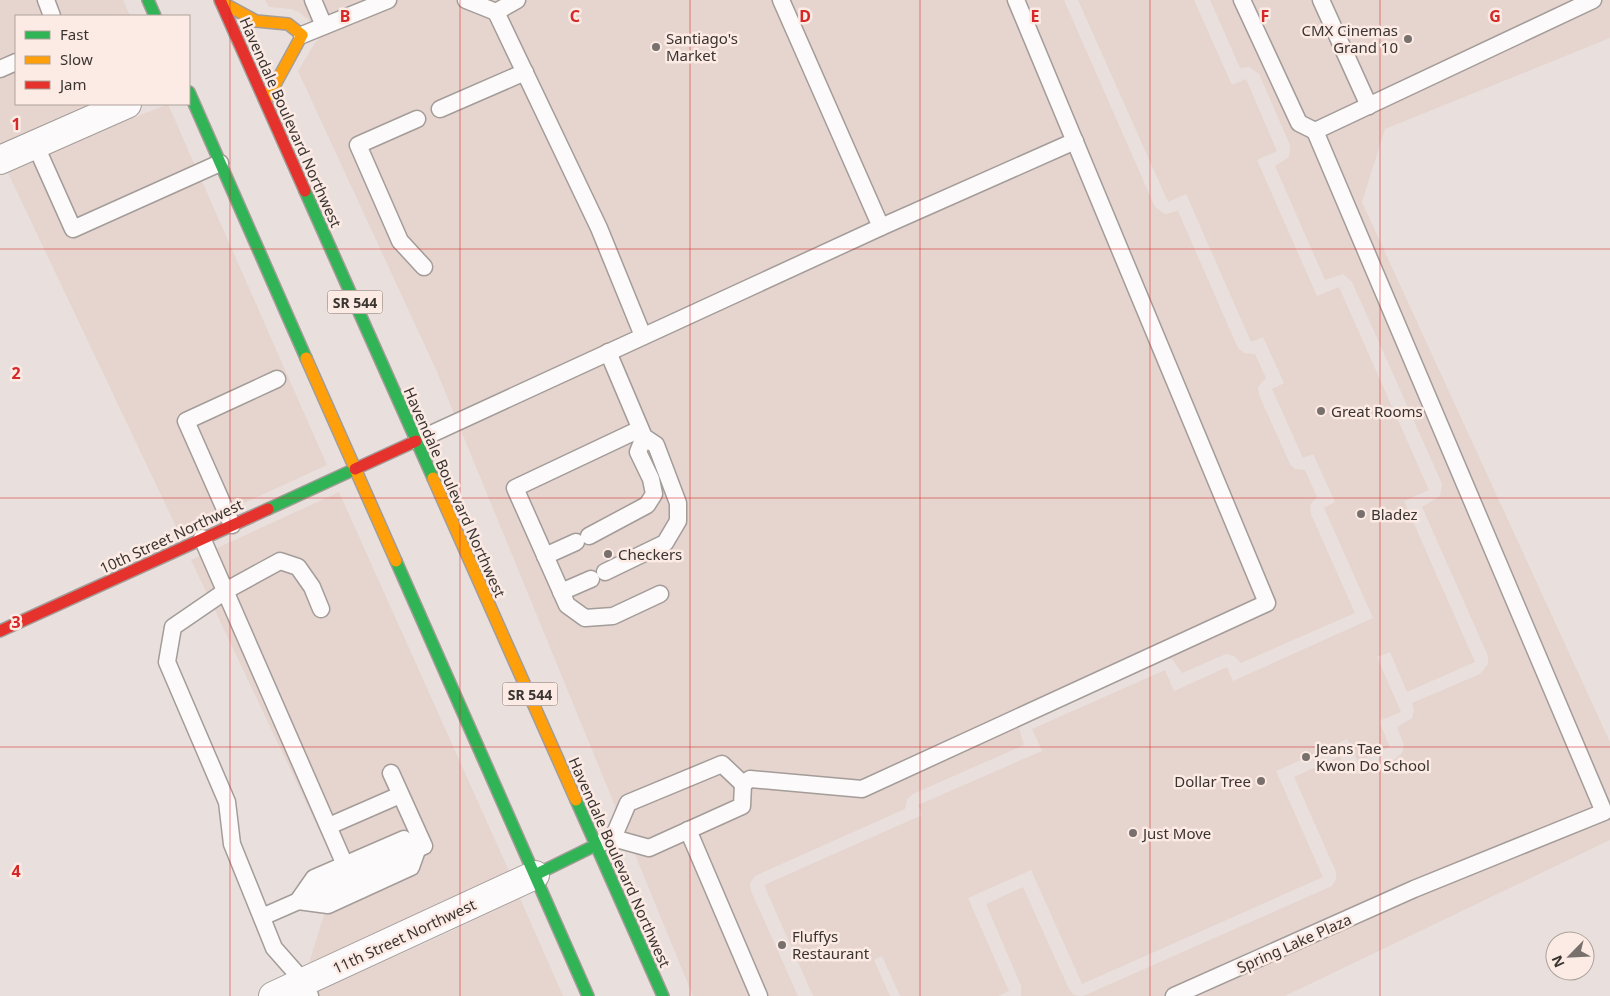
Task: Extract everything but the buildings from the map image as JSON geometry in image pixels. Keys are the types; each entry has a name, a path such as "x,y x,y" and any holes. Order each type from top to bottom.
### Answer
{"main road":[{"path":"148,0 155,15"},
{"path":"220,1 256,21 288,24 302,35 266,101"},
{"name":"Havendale Boulevard Northwest","path":"220,1 663,996"},
{"path":"190,94 588,996"},
{"name":"10th Street Northwest","path":"0,631 416,441"},
{"path":"535,875 596,845"}],"street":[{"path":"0,160 125,105"},
{"name":"11th Street Northwest","path":"273,996 307,989 535,875"}],"lane":[{"path":"46,0 52,15"},
{"path":"312,0 324,26"},
{"path":"302,35 388,0"},
{"path":"466,0 496,12 600,228 643,336"},
{"path":"496,12 517,0"},
{"path":"781,0 881,226"},
{"path":"743,784 750,780 862,790 1267,603 1016,0"},
{"path":"1242,0 1298,123 1315,131 1594,0"},
{"path":"1321,0 1369,106"},
{"path":"0,69 15,62"},
{"path":"440,109 525,72"},
{"path":"417,119 358,145 400,241 424,267"},
{"name":"Spring Lake Plaza","path":"1174,996 1414,889 1604,812 1315,131"},
{"path":"416,441 881,226 1075,140"},
{"path":"35,144 73,229 220,162"},
{"path":"561,592 666,543 678,521 678,503 656,445 642,433 608,352"},
{"path":"232,524 186,421 277,380"},
{"path":"545,556 647,505 654,494 651,479 638,452 642,433"},
{"path":"642,433 515,488 567,605 585,618 613,616 660,594"},
{"path":"202,538 227,590 345,865"},
{"path":"307,989 274,948 232,844 227,802 167,662 173,627 227,590 280,561 298,567 312,587 321,609"},
{"path":"596,845 613,838 649,848 742,806 743,784 722,764 628,803 613,838"},
{"path":"298,901 328,905 411,867 417,850 424,846 391,773"},
{"path":"329,826 400,795"},
{"path":"688,830 759,996"},
{"path":"262,917 298,901 314,878 404,839 417,850"}],"shaded area":[{"path":"0,0 123,0 130,15 15,15 15,105 87,105 0,144"},
{"path":"265,0 1064,0 1155,207 1165,214 1178,211 1238,348 1244,353 1255,354 1266,378 1258,387 1259,395 1290,464 1295,469 1305,470 1317,497 1310,505 1311,514 1355,613 1241,663 1234,656 1226,654 1182,673 1172,659 1160,659 1023,720 1019,728 1024,745 913,794 907,799 905,809 755,876 750,883 751,891 798,996 693,996 437,372 298,71 315,43 324,33 299,12 291,9 269,7"},
{"path":"1078,0 1194,0 1232,85 1246,79 1277,151 1257,160 1317,296 1339,287 1429,490 1404,501 1475,662 1407,692 1390,652 1377,657 1401,712 1379,721 1390,747 1358,762 1347,739 1276,771 1323,877 1082,984 1031,870 968,898 1009,991 998,996 900,996 882,956 874,960 890,996 813,996 764,885 922,815 918,805 1042,751 1032,729 1165,670 1174,691 1227,667 1233,681 1373,618 1324,508 1335,502 1313,454 1303,458 1272,389 1284,383 1263,337 1251,342 1186,194 1168,202"},
{"path":"1210,0 1610,0 1610,38 1385,129 1362,202 1610,742 1610,840 1285,996 1083,996 1332,886 1336,879 1336,872 1294,777 1340,756 1347,771 1354,774 1363,773 1395,759 1402,753 1404,746 1397,727 1412,718 1414,710 1412,703 1480,674 1488,664 1488,656 1422,507 1440,496 1442,484 1352,282 1343,274 1325,280 1275,166 1289,157 1290,145 1259,74 1249,67 1240,68"},
{"path":"168,105 327,465 179,533 8,173 88,136"},
{"path":"339,492 509,871 309,963 338,870 191,560"},
{"path":"1023,887 1069,989 1074,995 1079,996 1021,996 1021,986 986,904"},
{"path":"520,898 563,996 308,996 443,935"}],"traffic: fast":[{"path":"148,0 155,15"},
{"path":"190,94 306,358"},
{"path":"305,191 433,478"},
{"path":"268,509 355,469"},
{"path":"396,561 588,996"},
{"path":"576,800 663,996"},
{"path":"535,875 596,845"}],"traffic: slow":[{"path":"221,2 256,21 288,24 302,35 266,101"},
{"path":"306,358 396,561"},
{"path":"433,478 576,800"}],"traffic: jam":[{"path":"220,0 305,191"},
{"path":"355,469 416,441"},
{"path":"0,631 268,509"}],"place":[{"name":"CMX Cinemas Grand 10","path":"1408,39"},
{"name":"Santiago's Market","path":"656,47"},
{"name":"Great Rooms","path":"1321,411"},
{"name":"Bladez","path":"1361,514"},
{"name":"Checkers","path":"608,554"},
{"name":"Jeans Tae Kwon Do School","path":"1306,757"},
{"name":"Dollar Tree","path":"1261,781"},
{"name":"Just Move","path":"1133,833"},
{"name":"Fluffys Restaurant","path":"782,945"}]}
